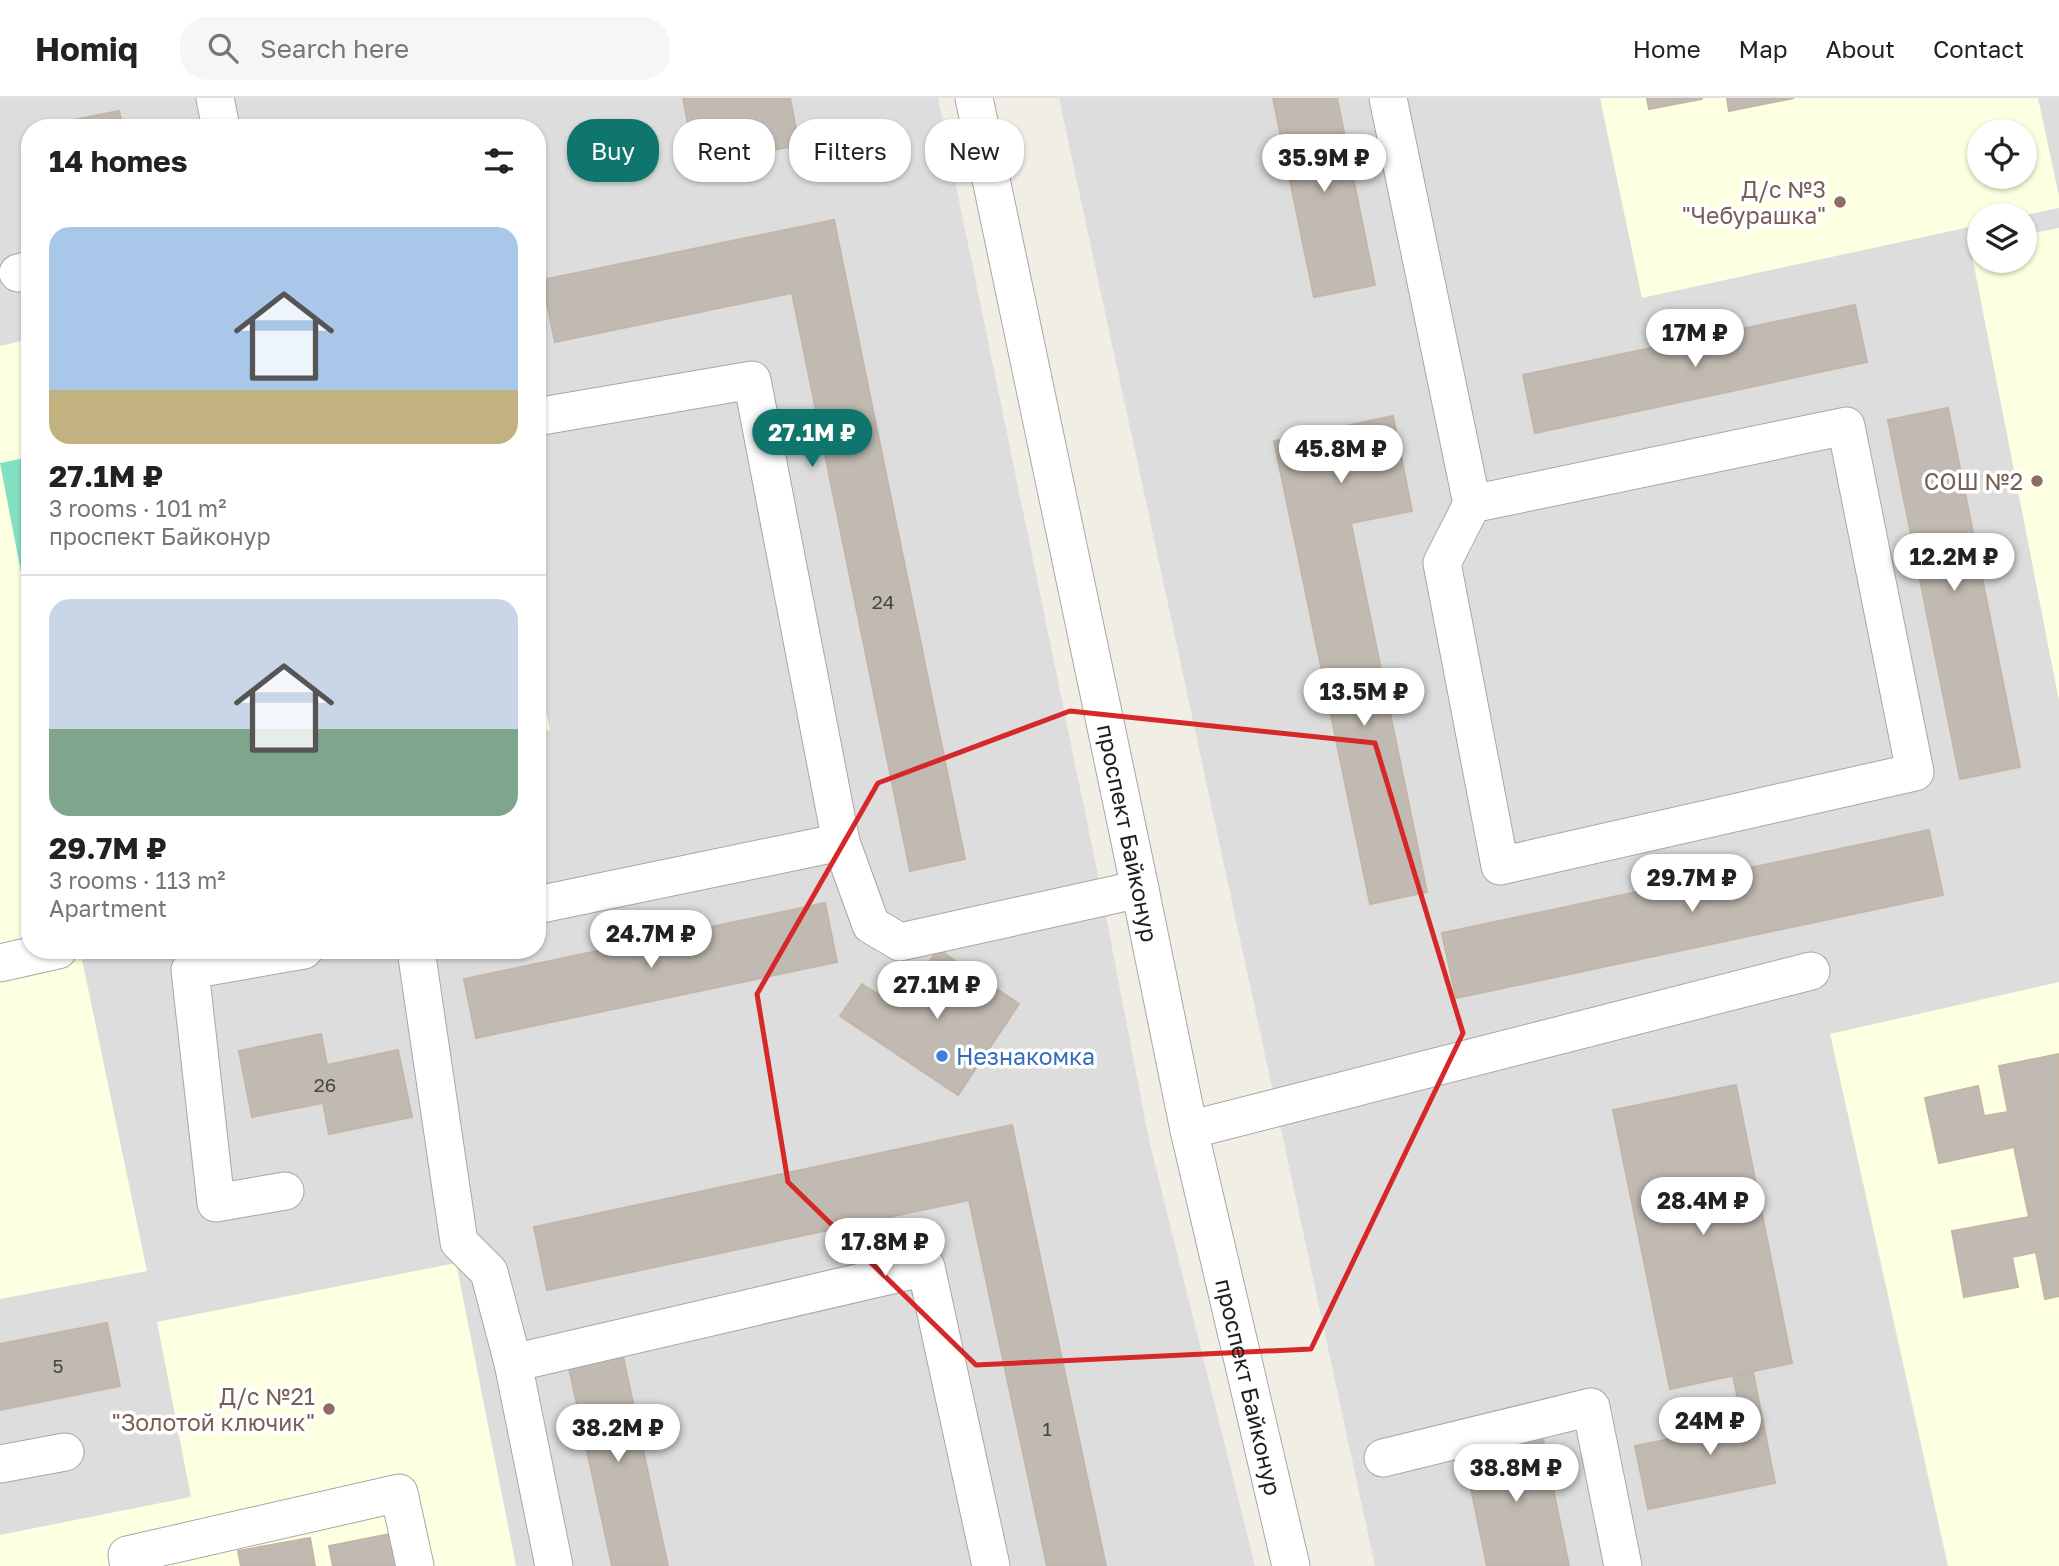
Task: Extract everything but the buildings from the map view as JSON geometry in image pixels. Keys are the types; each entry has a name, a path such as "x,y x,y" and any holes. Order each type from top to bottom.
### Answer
{"street":[{"path":"215,98 218,119"},
{"name":"проспект Байконур","path":"974,98 1189,1130 1291,1566"},
{"path":"1388,98 1472,504 1442,564 1500,866 1915,772 1846,426 1472,504"},
{"path":"546,415 752,380 841,842 871,925 900,942 1140,889"},
{"path":"546,903 841,842"},
{"path":"0,963 21,958"},
{"path":"417,959 459,1242 489,1272 513,1363 554,1566"},
{"path":"182,960 216,1203 285,1191"},
{"path":"1189,1130 1811,971"},
{"path":"513,1363 926,1267 991,1566"},
{"path":"1383,1458 1591,1407 1623,1566"},
{"path":"0,1464 65,1452"},
{"path":"130,1566 127,1555 399,1493 415,1566"}],"highlighted area":[{"path":"1070,711 1375,743 1463,1033 1311,1349 976,1365 788,1182 757,994 878,783"}],"shaded area":[{"path":"0,98 938,98 942,119 925,119 925,182 955,182 1101,890 1149,1140 1255,1566 0,1566"},
{"path":"1059,98 2059,98 2059,1566 1375,1566"},
{"name":"Д/c №3 \"Чебурашка\"","path":"1600,98 2038,98 2059,196 2059,208 2037,213 2037,203 1967,203 1967,228 1642,298"},
{"name":"СОШ №2","path":"2059,228 2059,701 1975,273 2037,273 2037,233"},
{"path":"21,341 21,959 82,959 147,1271 0,1299 0,346"},
{"path":"546,711 550,730 546,731"},
{"path":"2059,982 2059,1566 1948,1566 1830,1034"},
{"name":"Д/c №21 \"Золотой ключик\"","path":"456,1263 516,1566 0,1566 0,1535 191,1497 157,1322"}],"green space":[{"path":"21,459 21,572 0,463"}],"place":[{"name":"Д/c №3 \"Чебурашка\"","path":"1840,202"},
{"name":"СОШ №2","path":"2037,481"},
{"name":"Незнакомка","path":"942,1056"},
{"name":"Д/c №21 \"Золотой ключик\"","path":"329,1409"}]}
